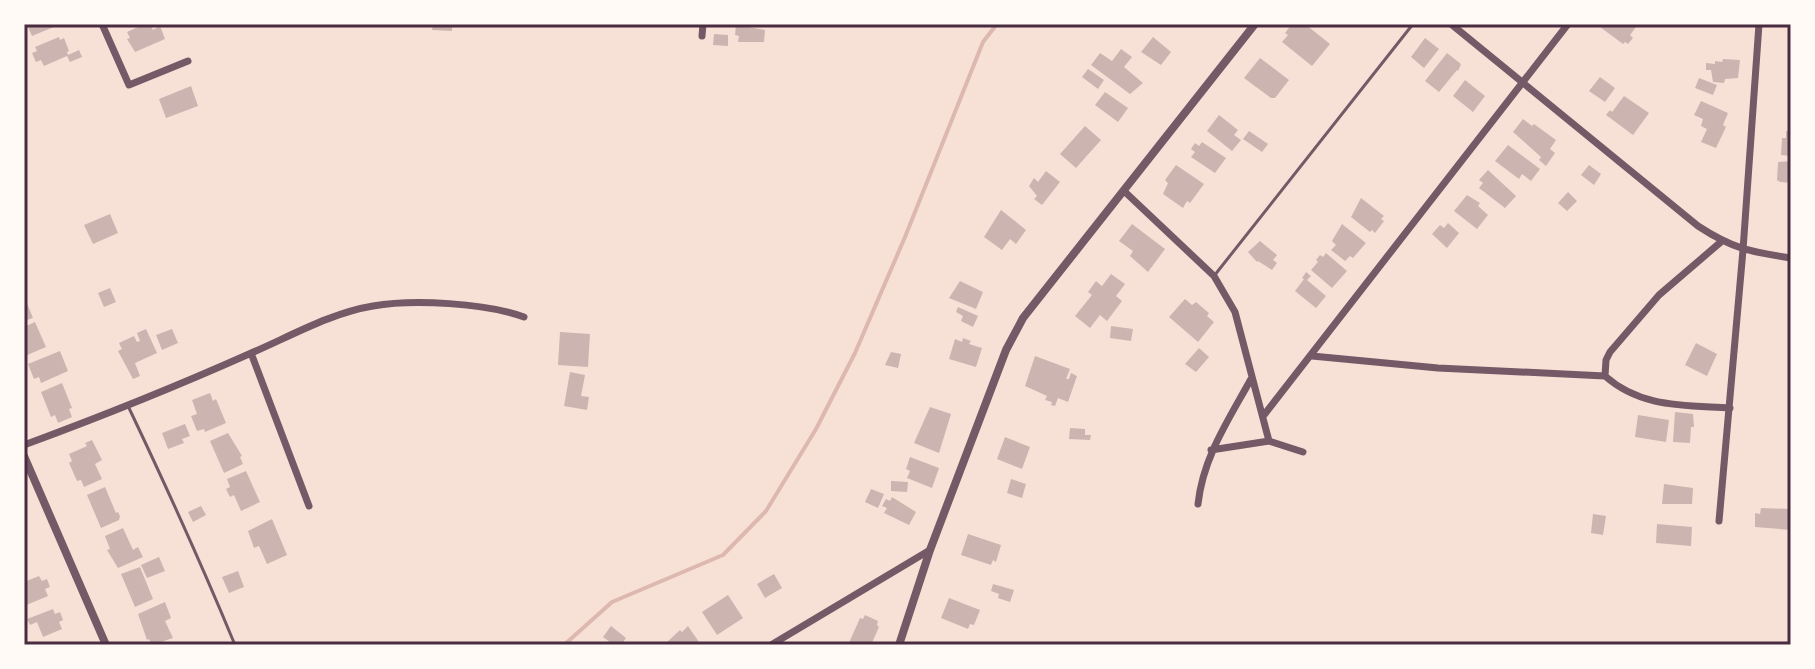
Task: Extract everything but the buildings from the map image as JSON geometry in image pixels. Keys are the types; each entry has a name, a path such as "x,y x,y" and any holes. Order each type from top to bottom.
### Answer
{"street":[{"path":"102,24 129,85 188,61"},
{"path":"702,36 703,24"},
{"path":"899,645 930,550 1014,334 1033,302 1255,24"},
{"path":"1451,24 1698,226 1743,250 1791,258"},
{"path":"1264,415 1568,24"},
{"path":"1719,521 1759,24"},
{"path":"1124,191 1214,276 1235,312 1269,441"},
{"path":"1605,376 1610,352 1659,295 1722,241"},
{"path":"24,445 129,406 293,333 360,310 402,304 476,305 524,317"},
{"path":"251,353 309,506"},
{"path":"1312,356 1438,368 1605,376 1641,400 1658,404 1730,408"},
{"path":"1198,504 1200,485 1211,450 1251,379"},
{"path":"1211,450 1269,441 1303,452"},
{"path":"24,456 106,645"},
{"path":"771,645 930,550"}],"lane":[{"path":"1214,276 1413,24"},
{"path":"129,406 189,533 235,645"}],"waterway":[{"path":"564,645 612,602 723,555 766,511 816,429 855,353 983,42 997,24"}]}
